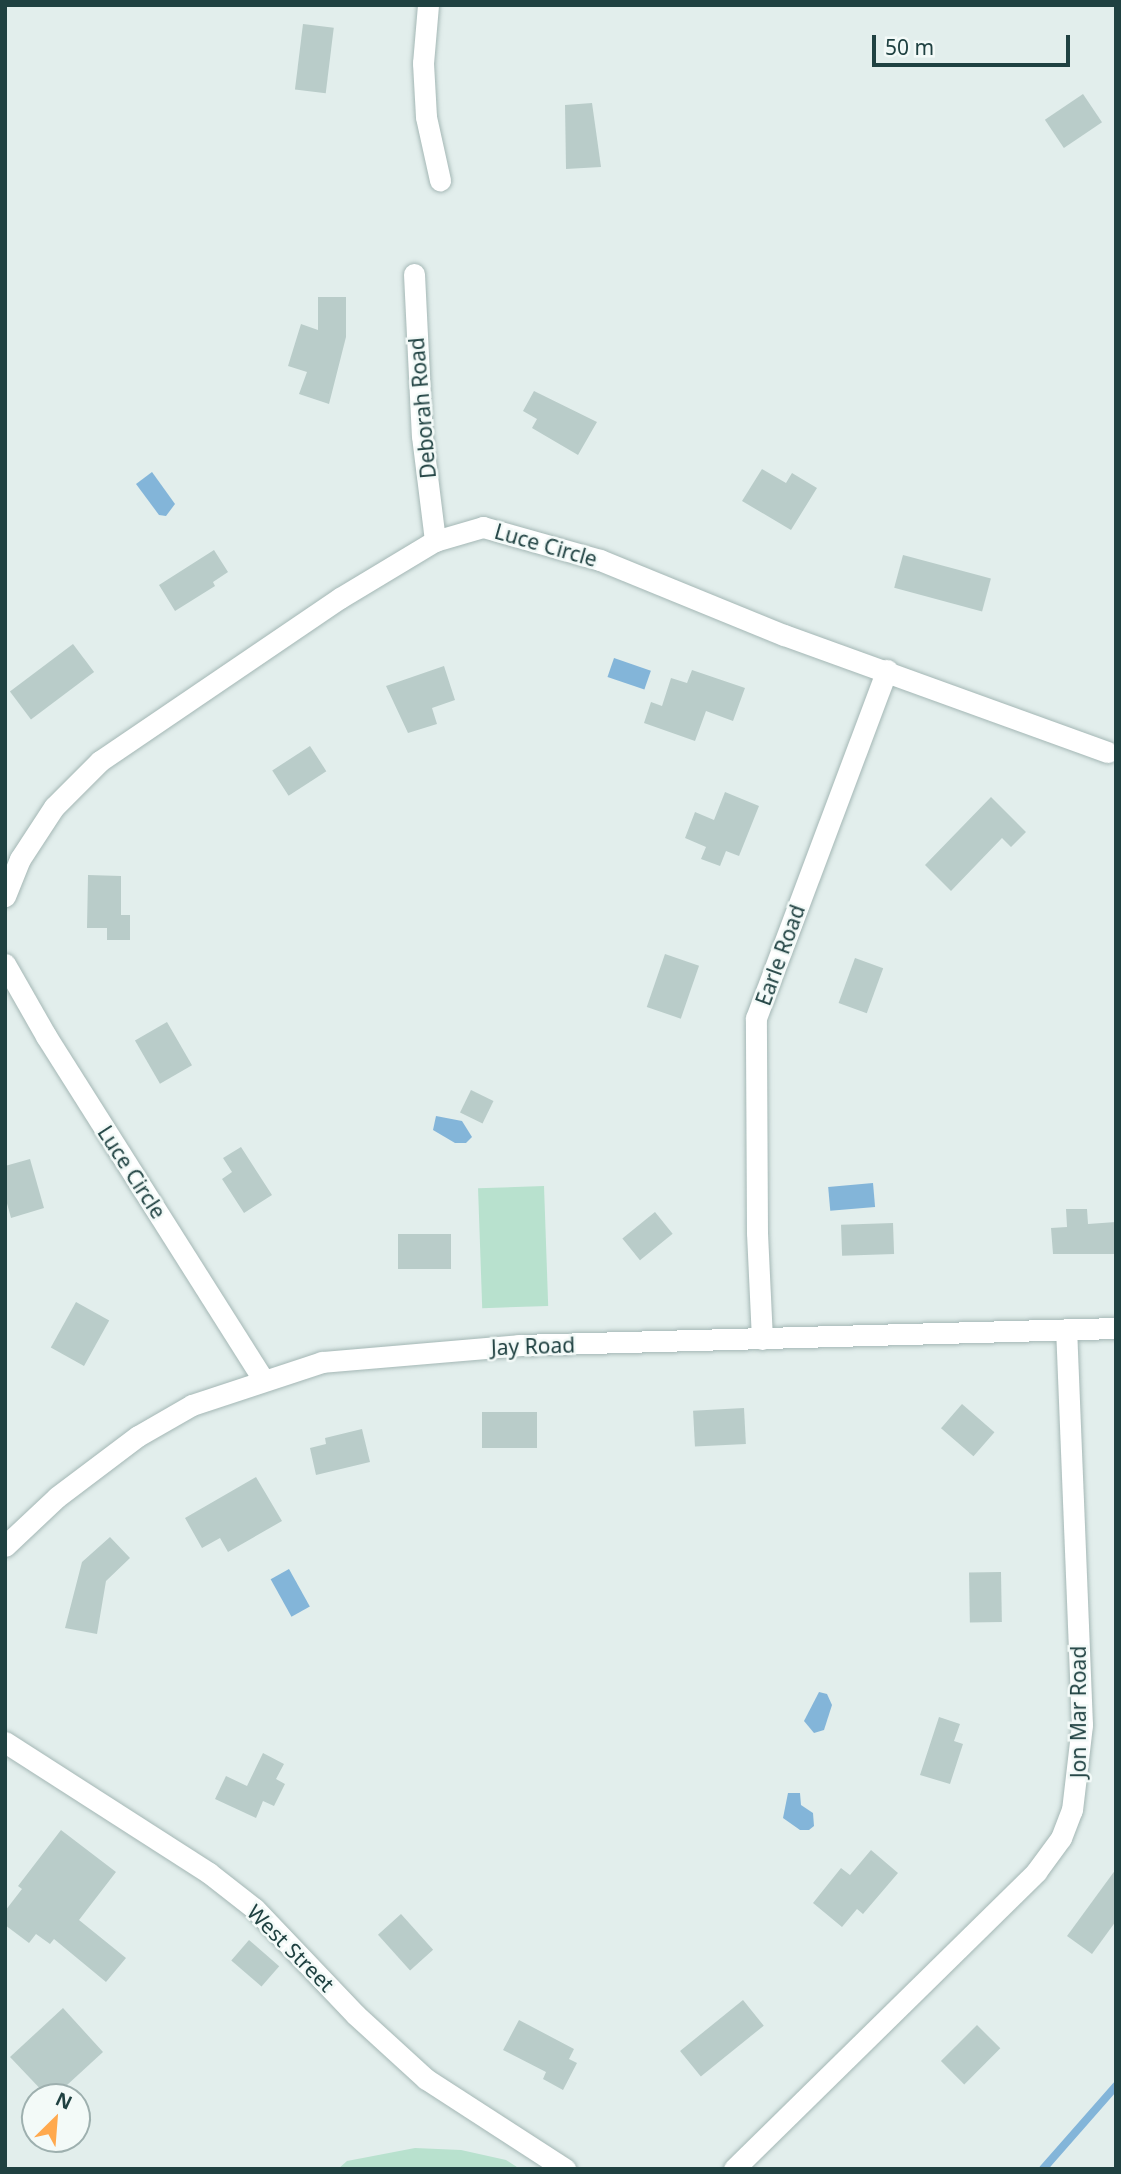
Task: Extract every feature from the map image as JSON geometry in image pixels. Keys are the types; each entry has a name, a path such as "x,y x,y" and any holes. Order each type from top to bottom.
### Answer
{"street":[{"path":"428,5 423,63 426,117 440,180"},
{"name":"Deborah Road","path":"414,274 422,436 435,541"},
{"name":"Luce Circle","path":"5,896 20,859 54,807 100,761 340,598 435,541 483,527 600,560 784,635 1108,752"},
{"name":"Earle Road","path":"762,1339 757,1018 887,670"},
{"name":"Luce Circle","path":"5,964 46,1036 262,1378"},
{"name":"Jay Road","path":"5,1546 66,1489 138,1436 192,1405 262,1378 322,1362 453,1350 1116,1328"},
{"name":"Jon Mar Road","path":"734,2169 1036,1872 1061,1838 1072,1810 1082,1725 1066,1329"},
{"name":"West Street","path":"5,1742 209,1873 255,1909 356,2015 426,2079 565,2169"}],"green space":[{"path":"544,1186 548,1306 482,1308 478,1188"},
{"path":"415,2148 461,2150 506,2160 520,2169 338,2169 347,2161"}],"water":[{"path":"152,472 175,504 166,516 159,515 136,484"},
{"path":"614,658 651,671 644,690 607,677"},
{"path":"436,1116 462,1121 472,1137 466,1143 455,1143 433,1130"},
{"path":"873,1183 875,1207 830,1211 828,1187"},
{"path":"289,1569 310,1607 291,1617 271,1579"},
{"path":"819,1692 827,1694 832,1705 824,1730 814,1733 804,1721"},
{"path":"788,1793 800,1793 801,1805 813,1813 814,1826 809,1830 800,1830 783,1818"}],"building":[{"path":"303,24 334,28 326,93 295,90"},
{"path":"1083,94 1102,122 1064,148 1045,120"},
{"path":"592,103 601,167 566,169 565,105"},
{"path":"318,297 346,297 346,337 329,404 299,394 307,372 288,366 301,324 318,330"},
{"path":"534,391 597,422 578,455 532,428 537,419 523,411"},
{"path":"762,469 786,483 792,473 817,488 791,530 742,501"},
{"path":"214,550 228,572 213,582 215,586 175,611 159,585"},
{"path":"903,555 991,579 982,611 894,588"},
{"path":"73,644 94,672 31,719 10,692"},
{"path":"444,666 455,700 432,708 437,724 408,733 386,686"},
{"path":"692,670 745,688 733,721 706,711 695,741 644,723 651,702 662,706 671,678 687,683"},
{"path":"310,746 326,771 289,796 272,771"},
{"path":"725,792 759,806 739,856 726,851 720,866 701,859 706,847 685,838 695,812 714,820"},
{"path":"991,797 1026,832 1011,847 1002,838 951,891 925,865"},
{"path":"88,875 121,876 121,915 130,915 130,940 107,940 107,928 87,928"},
{"path":"665,954 699,966 681,1019 647,1007"},
{"path":"855,958 883,968 867,1013 839,1003"},
{"path":"167,1022 192,1065 160,1084 135,1040"},
{"path":"471,1090 493,1101 483,1123 460,1112"},
{"path":"241,1147 272,1195 244,1213 222,1179 232,1172 223,1158"},
{"path":"30,1159 44,1208 11,1218 5,1196 5,1166"},
{"path":"1066,1209 1087,1209 1088,1224 1116,1222 1116,1254 1053,1254 1051,1228 1067,1227"},
{"path":"655,1212 673,1234 640,1260 622,1238"},
{"path":"893,1223 894,1254 842,1256 841,1225"},
{"path":"398,1234 451,1234 451,1269 398,1269"},
{"path":"76,1302 109,1320 84,1366 51,1347"},
{"path":"962,1404 994,1432 973,1456 941,1428"},
{"path":"744,1408 746,1444 695,1447 693,1411"},
{"path":"482,1412 537,1412 537,1448 482,1448"},
{"path":"362,1429 370,1462 316,1475 310,1448 326,1444 325,1438"},
{"path":"256,1477 282,1521 228,1552 220,1538 202,1548 185,1518"},
{"path":"110,1537 130,1558 106,1581 97,1634 65,1628 82,1562"},
{"path":"1001,1572 1002,1622 970,1623 969,1573"},
{"path":"939,1717 960,1724 954,1741 963,1744 950,1784 920,1775"},
{"path":"263,1753 284,1764 276,1779 285,1784 274,1806 263,1801 256,1818 215,1799 226,1776 247,1786"},
{"path":"61,1830 116,1872 79,1920 126,1958 106,1982 54,1939 50,1944 36,1934 29,1943 5,1925 5,1911 22,1889 18,1886"},
{"path":"871,1850 898,1873 863,1914 857,1909 842,1927 813,1903 841,1868 850,1875"},
{"path":"1116,1869 1116,1921 1092,1954 1067,1936"},
{"path":"401,1914 433,1950 410,1970 378,1935"},
{"path":"249,1940 279,1966 261,1987 231,1960"},
{"path":"743,2000 764,2026 701,2077 680,2051"},
{"path":"63,2008 103,2052 69,2083 35,2083 10,2057"},
{"path":"519,2020 574,2049 569,2059 577,2063 563,2090 543,2079 546,2072 503,2050"},
{"path":"977,2025 1000,2048 964,2084 941,2061"}],"waterway":[{"path":"1043,2169 1116,2086"}]}
